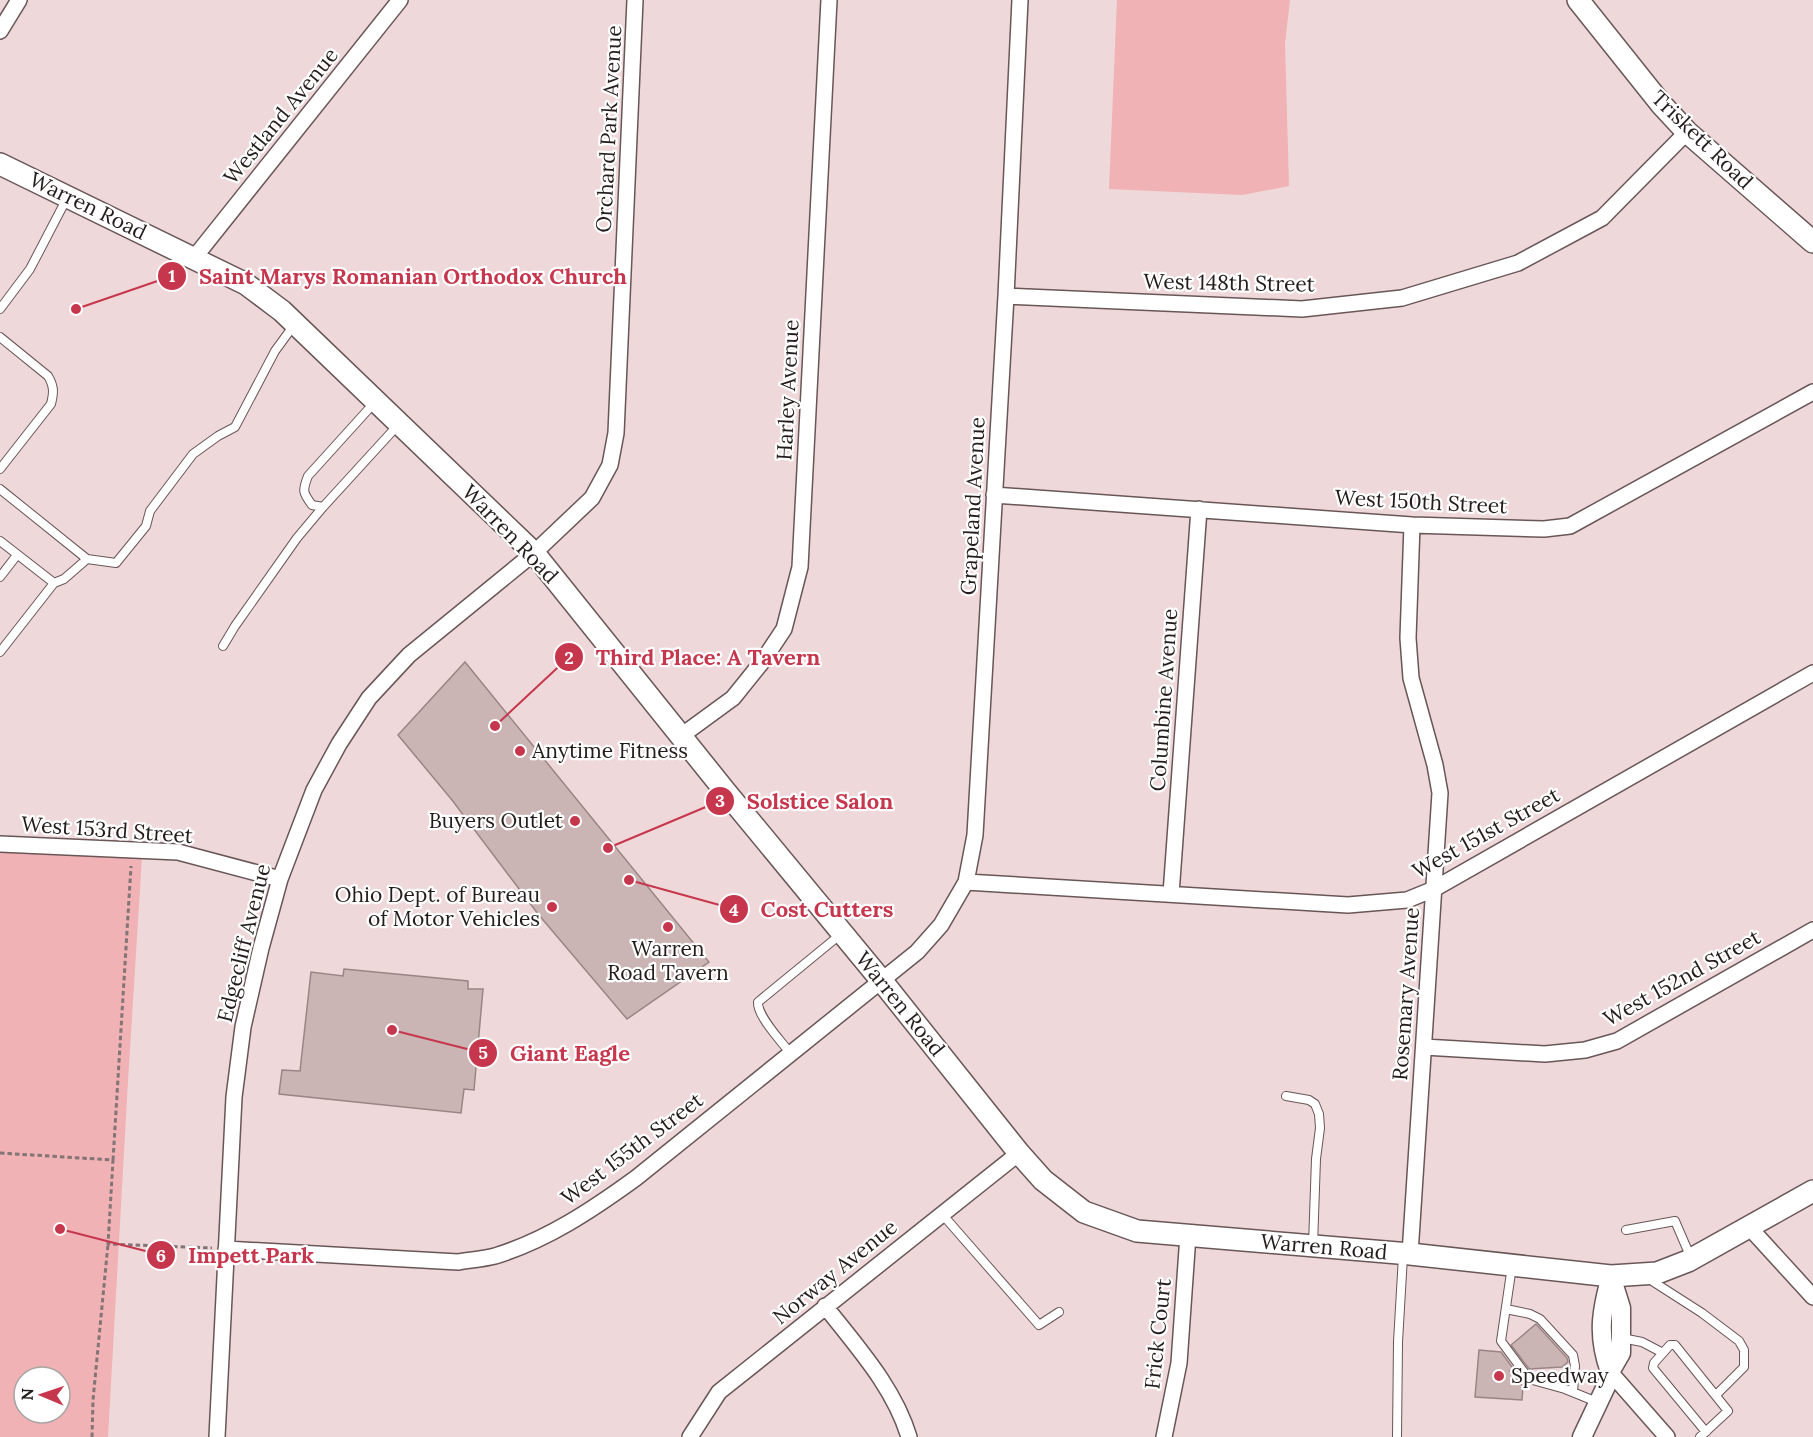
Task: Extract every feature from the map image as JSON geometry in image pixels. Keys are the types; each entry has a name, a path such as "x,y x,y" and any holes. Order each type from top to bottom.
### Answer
{"main road":[{"name":"Triskett Road","path":"1578,0 1661,104 1687,132 1813,242"},
{"name":"Warren Road","path":"0,164 246,284 296,324 534,553 1019,1153 1043,1180 1084,1212 1137,1231 1407,1254 1611,1276 1657,1273 1691,1260 1813,1191"}],"street":[{"path":"0,31 20,0"},
{"name":"Westland Avenue","path":"194,258 400,0"},
{"name":"Orchard Park Avenue","path":"534,553 592,498 610,465 616,433 635,0"},
{"name":"Harley Avenue","path":"681,736 733,698 762,662 784,629 800,567 829,0"},
{"name":"Grapeland Avenue","path":"881,980 917,952 941,925 966,882 975,835 1006,296 1020,0"},
{"name":"West 148th Street","path":"1006,296 1302,309 1402,298 1518,263 1602,218 1687,132"},
{"name":"West 150th Street","path":"994,495 1412,525 1544,529 1570,526 1813,392"},
{"name":"Columbine Avenue","path":"1171,894 1199,509"},
{"name":"Rosemary Avenue","path":"1407,1254 1424,1047 1440,793 1435,765 1411,678 1408,638 1412,525"},
{"name":"Edgecliff Avenue","path":"217,1437 220,1249 234,1097 243,1027 280,879 314,790 339,744 369,698 409,655 534,553"},
{"name":"West 151st Street","path":"966,882 1348,905 1407,900 1434,889 1813,674"},
{"name":"West 153rd Street","path":"0,844 178,852 280,879"},
{"name":"West 152nd Street","path":"1424,1047 1545,1054 1585,1050 1617,1041 1813,930"},
{"name":"West 155th Street","path":"220,1249 458,1262 494,1256 557,1230 589,1212 636,1178 881,980"},
{"name":"Norway Avenue","path":"690,1437 719,1392 1019,1153"},
{"path":"1749,1227 1813,1298"},
{"name":"Frick Court","path":"1164,1437 1179,1363 1188,1235"},
{"path":"1582,1437 1610,1372 1621,1353 1621,1308 1611,1276"},
{"path":"1611,1276 1602,1310 1603,1353 1610,1372 1667,1437"},
{"path":"825,1306 875,1370 902,1413 909,1437"}],"lane":[{"path":"0,309 30,269 67,196"},
{"path":"0,489 87,559 116,563 147,525 150,511 193,454 235,427 275,351 285,335 296,324"},
{"path":"0,337 48,376 53,384 54,392 51,404 0,469"},
{"path":"323,507 312,505 304,494 304,485 308,476 375,401"},
{"path":"223,646 297,538 399,424"},
{"path":"0,541 54,583"},
{"path":"0,577 17,555"},
{"path":"0,652 54,583 64,579 87,559"},
{"path":"790,1053 763,1017 758,1008 758,1002 842,933"},
{"path":"1286,1096 1309,1100 1315,1104 1319,1114 1313,1246"},
{"path":"942,1214 1039,1325 1059,1312"},
{"path":"1626,1230 1675,1221 1691,1260"},
{"path":"1397,1437 1398,1342 1407,1254"},
{"path":"1512,1266 1501,1341 1529,1378 1598,1402"},
{"path":"1643,1275 1702,1313 1739,1341 1744,1350 1744,1367 1716,1395"},
{"path":"1506,1309 1540,1318 1573,1355 1575,1366 1573,1392"},
{"path":"1621,1338 1642,1342 1662,1353"},
{"path":"1670,1345 1675,1345 1716,1395 1728,1411 1703,1435 1653,1368 1653,1363 1670,1345"}],"path":[{"path":"92,1437 93,1400 108,1244 131,866"},
{"path":"0,1153 113,1160"},
{"path":"108,1244 220,1249"}],"shaded area":[{"path":"1117,0 1290,0 1285,43 1289,186 1242,195 1109,189"},
{"path":"0,852 142,857 108,1437 0,1437"}],"building":[{"path":"465,662 709,962 627,1019 538,914 452,800 398,735"},
{"path":"344,969 468,981 468,989 483,989 474,1090 464,1089 461,1113 279,1094 282,1070 300,1071 311,972 343,976"},
{"path":"1536,1324 1567,1358 1568,1362 1562,1367 1529,1369 1511,1345"},
{"path":"1479,1350 1501,1352 1515,1371 1510,1371 1523,1386 1522,1400 1475,1397"}],"place":[{"name":"Saint Marys Romanian Orthodox Church","path":"76,309"},
{"name":"Third Place: A Tavern","path":"495,726"},
{"name":"Anytime Fitness","path":"520,751"},
{"name":"Buyers Outlet","path":"575,821"},
{"name":"Solstice Salon","path":"608,848"},
{"name":"Cost Cutters","path":"629,880"},
{"name":"Ohio Dept. of Bureau of Motor Vehicles","path":"552,907"},
{"name":"Warren Road Tavern","path":"668,927"},
{"name":"Giant Eagle","path":"392,1030"},
{"name":"Impett Park","path":"60,1229"},
{"name":"Speedway","path":"1499,1376"}]}
